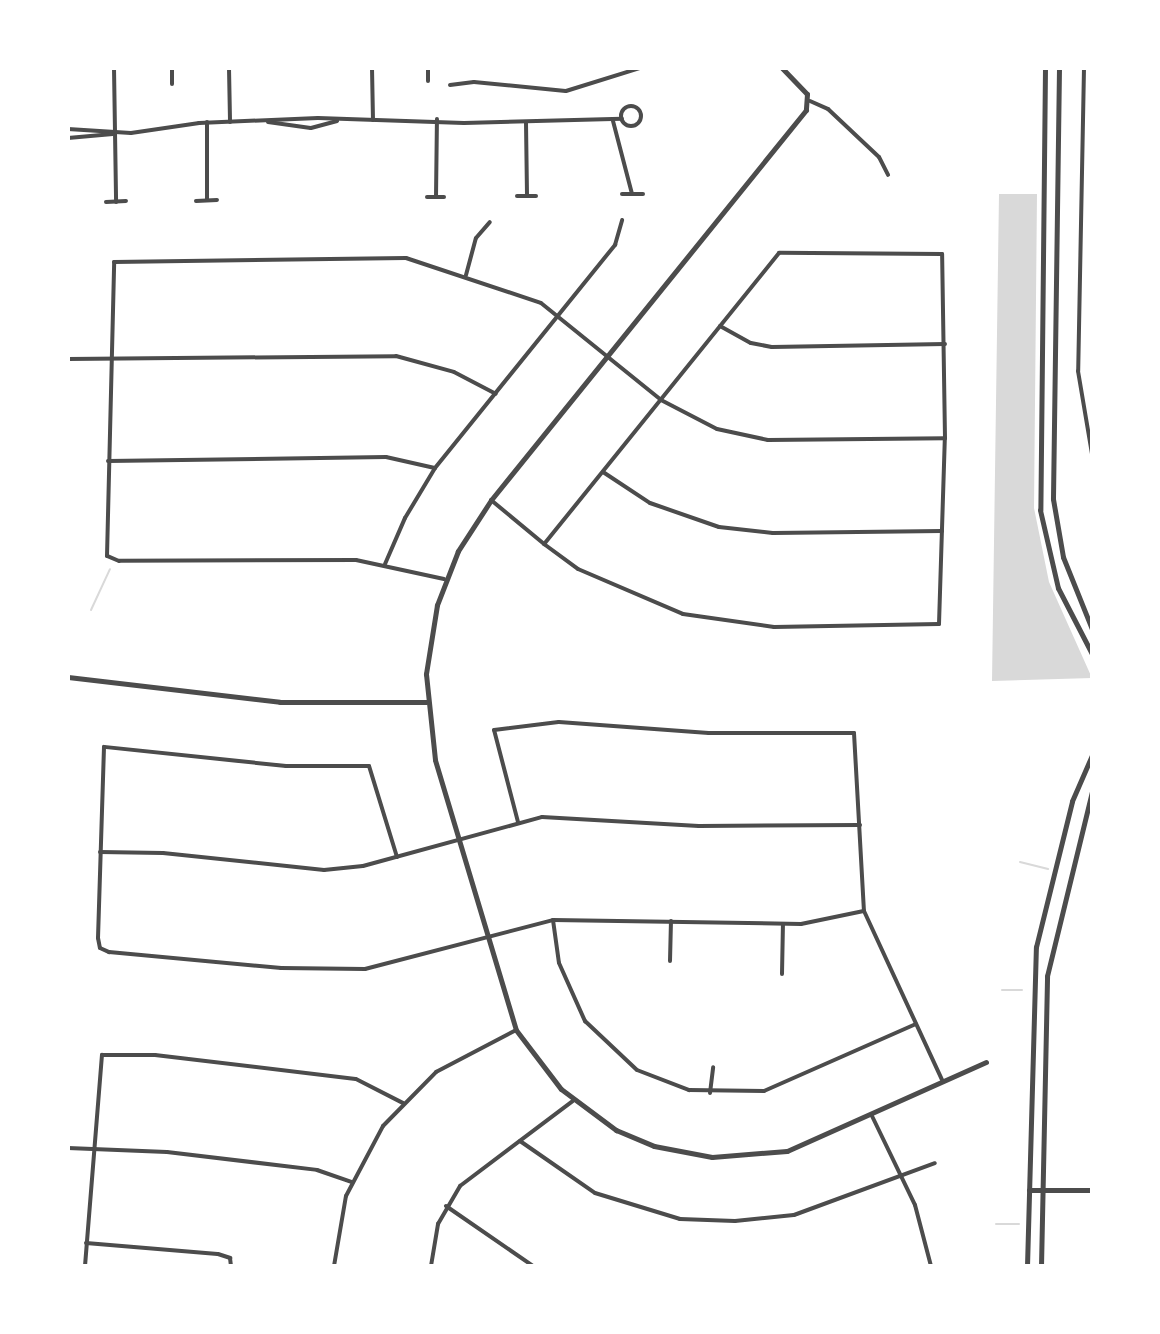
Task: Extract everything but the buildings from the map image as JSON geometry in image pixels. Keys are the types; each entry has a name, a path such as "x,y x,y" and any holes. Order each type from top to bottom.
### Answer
{"street":[{"path":"114,68 116,202"},
{"path":"172,84 169,68 222,68"},
{"path":"229,68 230,122"},
{"path":"372,68 373,120"},
{"path":"428,68 428,81"},
{"path":"450,85 474,82 566,91 640,68"},
{"path":"782,68 810,101 828,109 879,157 888,175"},
{"path":"1045,68 1040,510 1058,588 1092,654"},
{"path":"1059,68 1053,499 1065,565 1092,629"},
{"path":"1084,68 1078,371 1092,454"},
{"path":"810,101 491,500 444,579 430,634 426,702 435,760 485,937 516,1030 573,1101 635,1139 712,1157 787,1151 872,1116 986,1062"},
{"path":"68,138 92,138 207,122 437,119 526,123 622,119 633,126 640,114 627,108 622,119"},
{"path":"436,197 437,119"},
{"path":"263,121 292,128 339,120"},
{"path":"613,121 632,194"},
{"path":"207,122 207,200"},
{"path":"526,123 527,196"},
{"path":"68,129 115,133"},
{"path":"92,129 92,138"},
{"path":"622,194 643,194"},
{"path":"517,196 536,196"},
{"path":"427,197 444,197"},
{"path":"196,201 217,200"},
{"path":"106,202 126,201"},
{"path":"385,564 405,518 435,468 615,245 622,220"},
{"path":"466,275 476,238 490,222"},
{"path":"491,500 544,544 597,580 634,596 721,623 774,627 939,624 945,438 942,254 779,253 544,544"},
{"path":"444,579 385,564 328,558 119,561 107,556 114,262 386,255 520,292 558,316 661,400 693,420 752,438 945,438"},
{"path":"720,326 751,343 772,347 945,344"},
{"path":"68,359 396,356 454,372 496,394"},
{"path":"108,461 386,457 435,468"},
{"path":"603,472 650,503 719,527 773,533 942,531"},
{"path":"68,677 280,702 426,702"},
{"path":"518,822 494,730 559,722 709,733 854,733 864,911 943,1082"},
{"path":"397,857 369,766 286,766 104,747 100,948 326,971 365,969 553,920 783,924 864,911"},
{"path":"1027,1266 1036,947 1072,801 1092,755"},
{"path":"1041,1266 1047,976 1092,792"},
{"path":"100,852 163,853 324,870 397,857 518,822 566,816 699,826 860,825"},
{"path":"553,920 559,963 571,996 610,1049 637,1070 709,1093 739,1094 788,1084 916,1024"},
{"path":"670,961 671,921"},
{"path":"782,974 783,924"},
{"path":"334,1266 352,1182 403,1103 436,1072 516,1030"},
{"path":"85,1266 97,1148 102,1055 155,1055 356,1079 403,1103"},
{"path":"709,1093 713,1067"},
{"path":"431,1266 446,1206 460,1186 573,1101"},
{"path":"872,1116 925,1232 931,1266"},
{"path":"520,1141 595,1193 680,1219 735,1221 794,1215 899,1173 935,1163"},
{"path":"68,1148 97,1148 317,1170 352,1182"},
{"path":"1029,1190 1092,1190"},
{"path":"446,1206 533,1266"},
{"path":"85,1243 144,1245 230,1258 231,1266"}],"shaded area":[{"path":"999,194 1037,194 1034,508 1049,582 1092,678 992,681"}],"waterway":[{"path":"91,610 110,569"},
{"path":"1020,862 1048,869"},
{"path":"1002,990 1022,990"},
{"path":"996,1224 1019,1224"}]}
